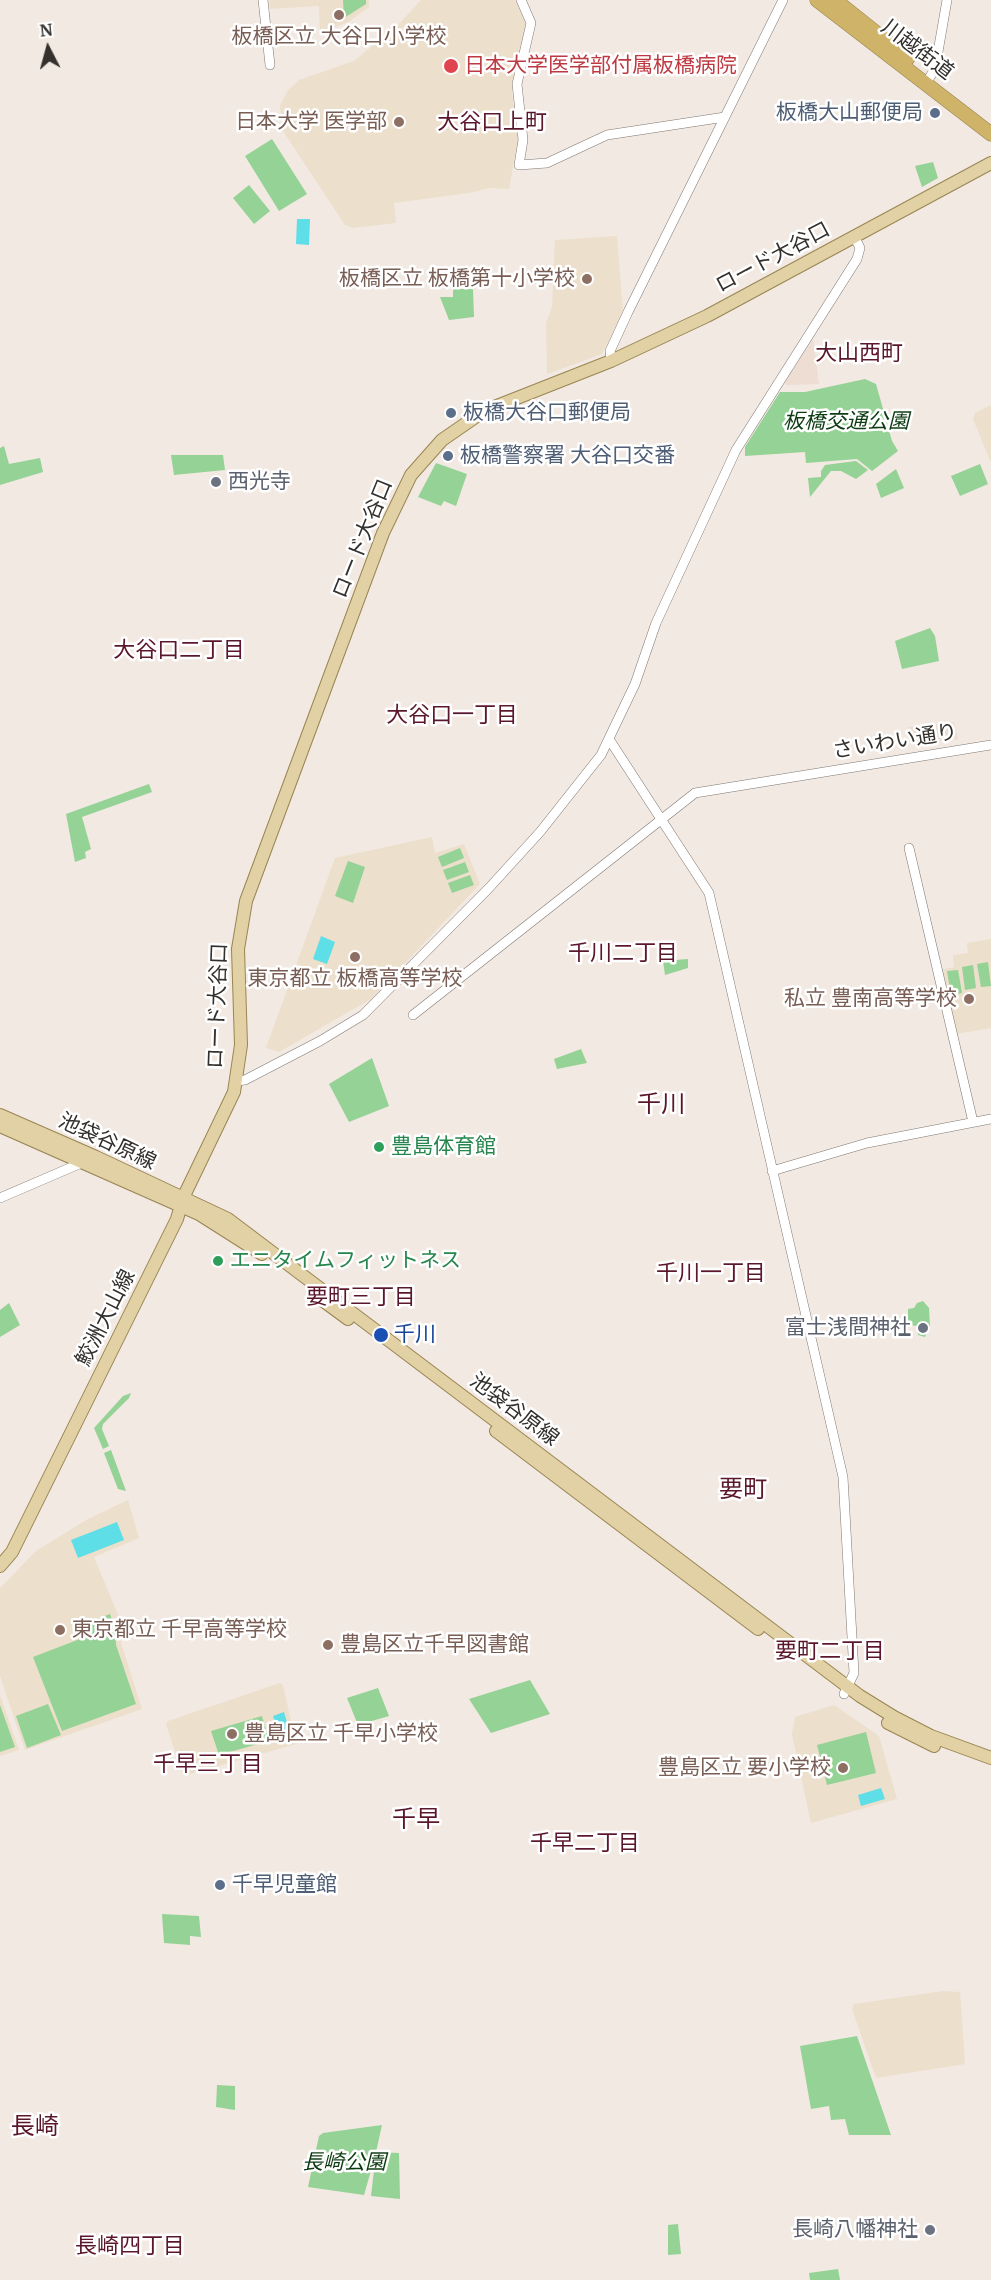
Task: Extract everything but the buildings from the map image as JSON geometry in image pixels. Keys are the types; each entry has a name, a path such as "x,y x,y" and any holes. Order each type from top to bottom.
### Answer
{"highway":[{"name":"川越街道","path":"817,0 931,76 991,134"},
{"name":"川越街道","path":"835,0 991,122"}],"main road":[{"name":"ロード大谷口","path":"236,1081 241,1045 238,949 246,901 383,533 403,488 427,455 442,440 484,411 611,361 707,316 991,163"},
{"name":"鮫洲大山線","path":"0,1566 12,1552 177,1219 182,1202 236,1081"},
{"name":"池袋谷原線","path":"0,1115 96,1157 182,1202"},
{"name":"池袋谷原線","path":"0,1125 82,1162 238,1226 846,1690 920,1740 991,1765"},
{"name":"池袋谷原線","path":"846,1690 919,1731 991,1758"}],"street":[{"path":"263,0 270,65"},
{"path":"521,0 531,23 517,87 523,144 519,165 547,163 607,135 725,117"},
{"path":"611,361 610,351 619,332 783,0"},
{"path":"931,76 947,0"},
{"path":"236,1081 245,1080 320,1041 363,1015 390,990 538,834 601,755 635,684 657,620 736,450 857,259 860,248 854,236"},
{"path":"609,739 709,893 844,1480 854,1673 846,1690"},
{"name":"さいわい通り","path":"413,1015 661,819 700,791 991,745"},
{"path":"909,848 973,1122"},
{"path":"772,1171 867,1143 991,1119"},
{"path":"0,1198 96,1157"}],"shaded area":[{"name":"板橋区立 大谷口小学校","path":"269,0 369,0 369,7 350,21 320,34 319,6 270,9"},
{"name":"日本大学 医学部","path":"421,0 515,0 526,25 513,79 512,93 518,139 509,189 490,188 394,203 396,223 353,228 345,225 283,131 280,106 288,90 299,80 354,61 397,26"},
{"name":"板橋区立 板橋第十小学校","path":"617,236 623,312 602,354 547,374 546,323 552,307 555,240"},
{"path":"813,339 819,384 786,385 785,382"},
{"path":"991,405 991,463 973,419 975,413"},
{"path":"954,722 958,739 912,745 908,727"},
{"name":"東京都立 板橋高等学校","path":"432,837 435,853 464,844 480,884 371,999 279,1052 266,1048 335,858"},
{"name":"私立 豊南高等学校","path":"991,939 991,1028 956,1034 941,970 954,967 953,955 968,953 967,943"},
{"name":"東京都立 千早高等学校","path":"128,1500 139,1538 94,1557 119,1617 121,1643 142,1709 25,1750 0,1676 0,1588 36,1551 88,1519"},
{"name":"豊島区立 千早小学校","path":"280,1683 283,1685 296,1744 183,1776 166,1724 168,1721"},
{"path":"0,1695 19,1750 0,1756"},
{"name":"豊島区立 要小学校","path":"834,1705 879,1736 897,1799 811,1823 792,1734 795,1717"},
{"path":"943,1991 960,1992 965,2064 876,2078 852,2009 854,2004"}],"green space":[{"path":"343,0 366,0 366,4 344,18"},
{"path":"272,139 307,194 279,211 245,156"},
{"path":"933,162 938,178 922,187 915,166"},
{"path":"249,185 270,211 254,224 233,198"},
{"path":"453,289 473,289 474,317 449,320 440,297 453,297"},
{"name":"板橋交通公園","path":"865,379 876,384 892,441 898,451 872,471 857,459 806,463 805,452 745,456 745,447 780,392 805,392"},
{"path":"4,446 9,464 40,458 43,472 0,485 0,448"},
{"path":"171,455 223,455 225,470 174,475"},
{"path":"856,461 868,470 856,479 841,471 831,471 810,497 808,478 821,477 821,471 825,465"},
{"path":"436,463 467,474 456,506 444,501 441,506 418,497"},
{"path":"980,464 988,484 960,496 951,476"},
{"path":"896,469 904,488 881,498 876,484"},
{"path":"930,628 935,636 939,661 902,669 895,641"},
{"path":"149,784 152,792 82,817 91,849 85,852 86,858 75,862 66,814"},
{"path":"460,848 464,858 442,867 438,857"},
{"path":"348,861 365,867 353,903 335,896"},
{"path":"465,862 469,872 447,880 443,870"},
{"path":"470,875 474,885 452,893 448,883"},
{"path":"688,959 688,968 665,975 663,961"},
{"path":"988,962 991,986 981,987 977,964"},
{"path":"973,965 976,988 965,990 962,967"},
{"path":"958,970 962,993 951,995 947,971"},
{"path":"581,1049 587,1063 557,1069 554,1059"},
{"path":"372,1058 389,1106 349,1122 329,1084"},
{"path":"923,1301 929,1308 930,1326 925,1337 918,1335 917,1326 908,1325 908,1309 914,1308 917,1303"},
{"path":"9,1303 20,1325 0,1337 0,1310"},
{"path":"131,1393 129,1398 103,1424 102,1429 109,1446 103,1449 94,1428 123,1396"},
{"path":"111,1450 126,1491 118,1489 104,1453"},
{"path":"110,1614 115,1629 116,1645 136,1704 62,1731 33,1657 80,1639 79,1634 83,1632 81,1625"},
{"path":"530,1680 550,1714 491,1733 469,1699"},
{"path":"378,1688 389,1716 358,1725 347,1698"},
{"path":"48,1704 61,1735 27,1748 16,1716"},
{"path":"0,1705 15,1747 0,1752"},
{"path":"262,1716 269,1741 219,1755 211,1731"},
{"path":"866,1732 876,1773 827,1785 817,1745"},
{"path":"162,1914 199,1916 201,1937 190,1936 190,1945 164,1943"},
{"path":"857,2036 891,2135 849,2135 845,2119 831,2120 829,2106 811,2109 800,2046"},
{"path":"217,2085 235,2086 235,2110 216,2107"},
{"name":"長崎公園","path":"382,2125 376,2152 399,2153 400,2199 371,2196 376,2153 364,2195 308,2187 319,2136 323,2133"},
{"path":"678,2224 681,2254 668,2255 668,2225"},
{"path":"838,2269 840,2280 810,2280 809,2273"}],"water":[{"path":"297,219 310,219 309,245 296,244"},
{"path":"321,936 335,942 327,964 313,959"},
{"path":"117,1522 124,1540 78,1558 71,1540"},
{"path":"284,1712 291,1736 280,1740 273,1716"},
{"path":"881,1788 885,1799 861,1806 858,1795"}],"place":[{"name":"板橋区立 大谷口小学校","path":"339,15"},
{"name":"日本大学医学部付属板橋病院","path":"451,66"},
{"name":"板橋大山郵便局","path":"935,113"},
{"name":"日本大学 医学部","path":"399,122"},
{"name":"板橋区立 板橋第十小学校","path":"587,279"},
{"name":"板橋大谷口郵便局","path":"451,413"},
{"name":"板橋警察署 大谷口交番","path":"448,456"},
{"name":"西光寺","path":"216,482"},
{"name":"東京都立 板橋高等学校","path":"355,957"},
{"name":"私立 豊南高等学校","path":"969,999"},
{"name":"豊島体育館","path":"379,1147"},
{"name":"エニタイムフィットネス","path":"218,1261"},
{"name":"富士浅間神社","path":"923,1328"},
{"name":"千川","path":"381,1335"},
{"name":"東京都立 千早高等学校","path":"60,1630"},
{"name":"豊島区立千早図書館","path":"328,1645"},
{"name":"豊島区立 千早小学校","path":"232,1734"},
{"name":"豊島区立 要小学校","path":"843,1768"},
{"name":"千早児童館","path":"220,1885"},
{"name":"長崎八幡神社","path":"930,2230"}],"district":[{"name":"大谷口上町","path":"492,123"},
{"name":"大山西町","path":"859,354"},
{"name":"大谷口二丁目","path":"179,651"},
{"name":"大谷口一丁目","path":"452,716"},
{"name":"千川二丁目","path":"623,954"},
{"name":"千川","path":"661,1105"},
{"name":"千川一丁目","path":"711,1274"},
{"name":"要町三丁目","path":"361,1298"},
{"name":"要町","path":"743,1490"},
{"name":"要町二丁目","path":"830,1652"},
{"name":"千早三丁目","path":"208,1765"},
{"name":"千早","path":"416,1820"},
{"name":"千早二丁目","path":"585,1844"},
{"name":"長崎","path":"35,2127"},
{"name":"長崎四丁目","path":"130,2247"}]}
